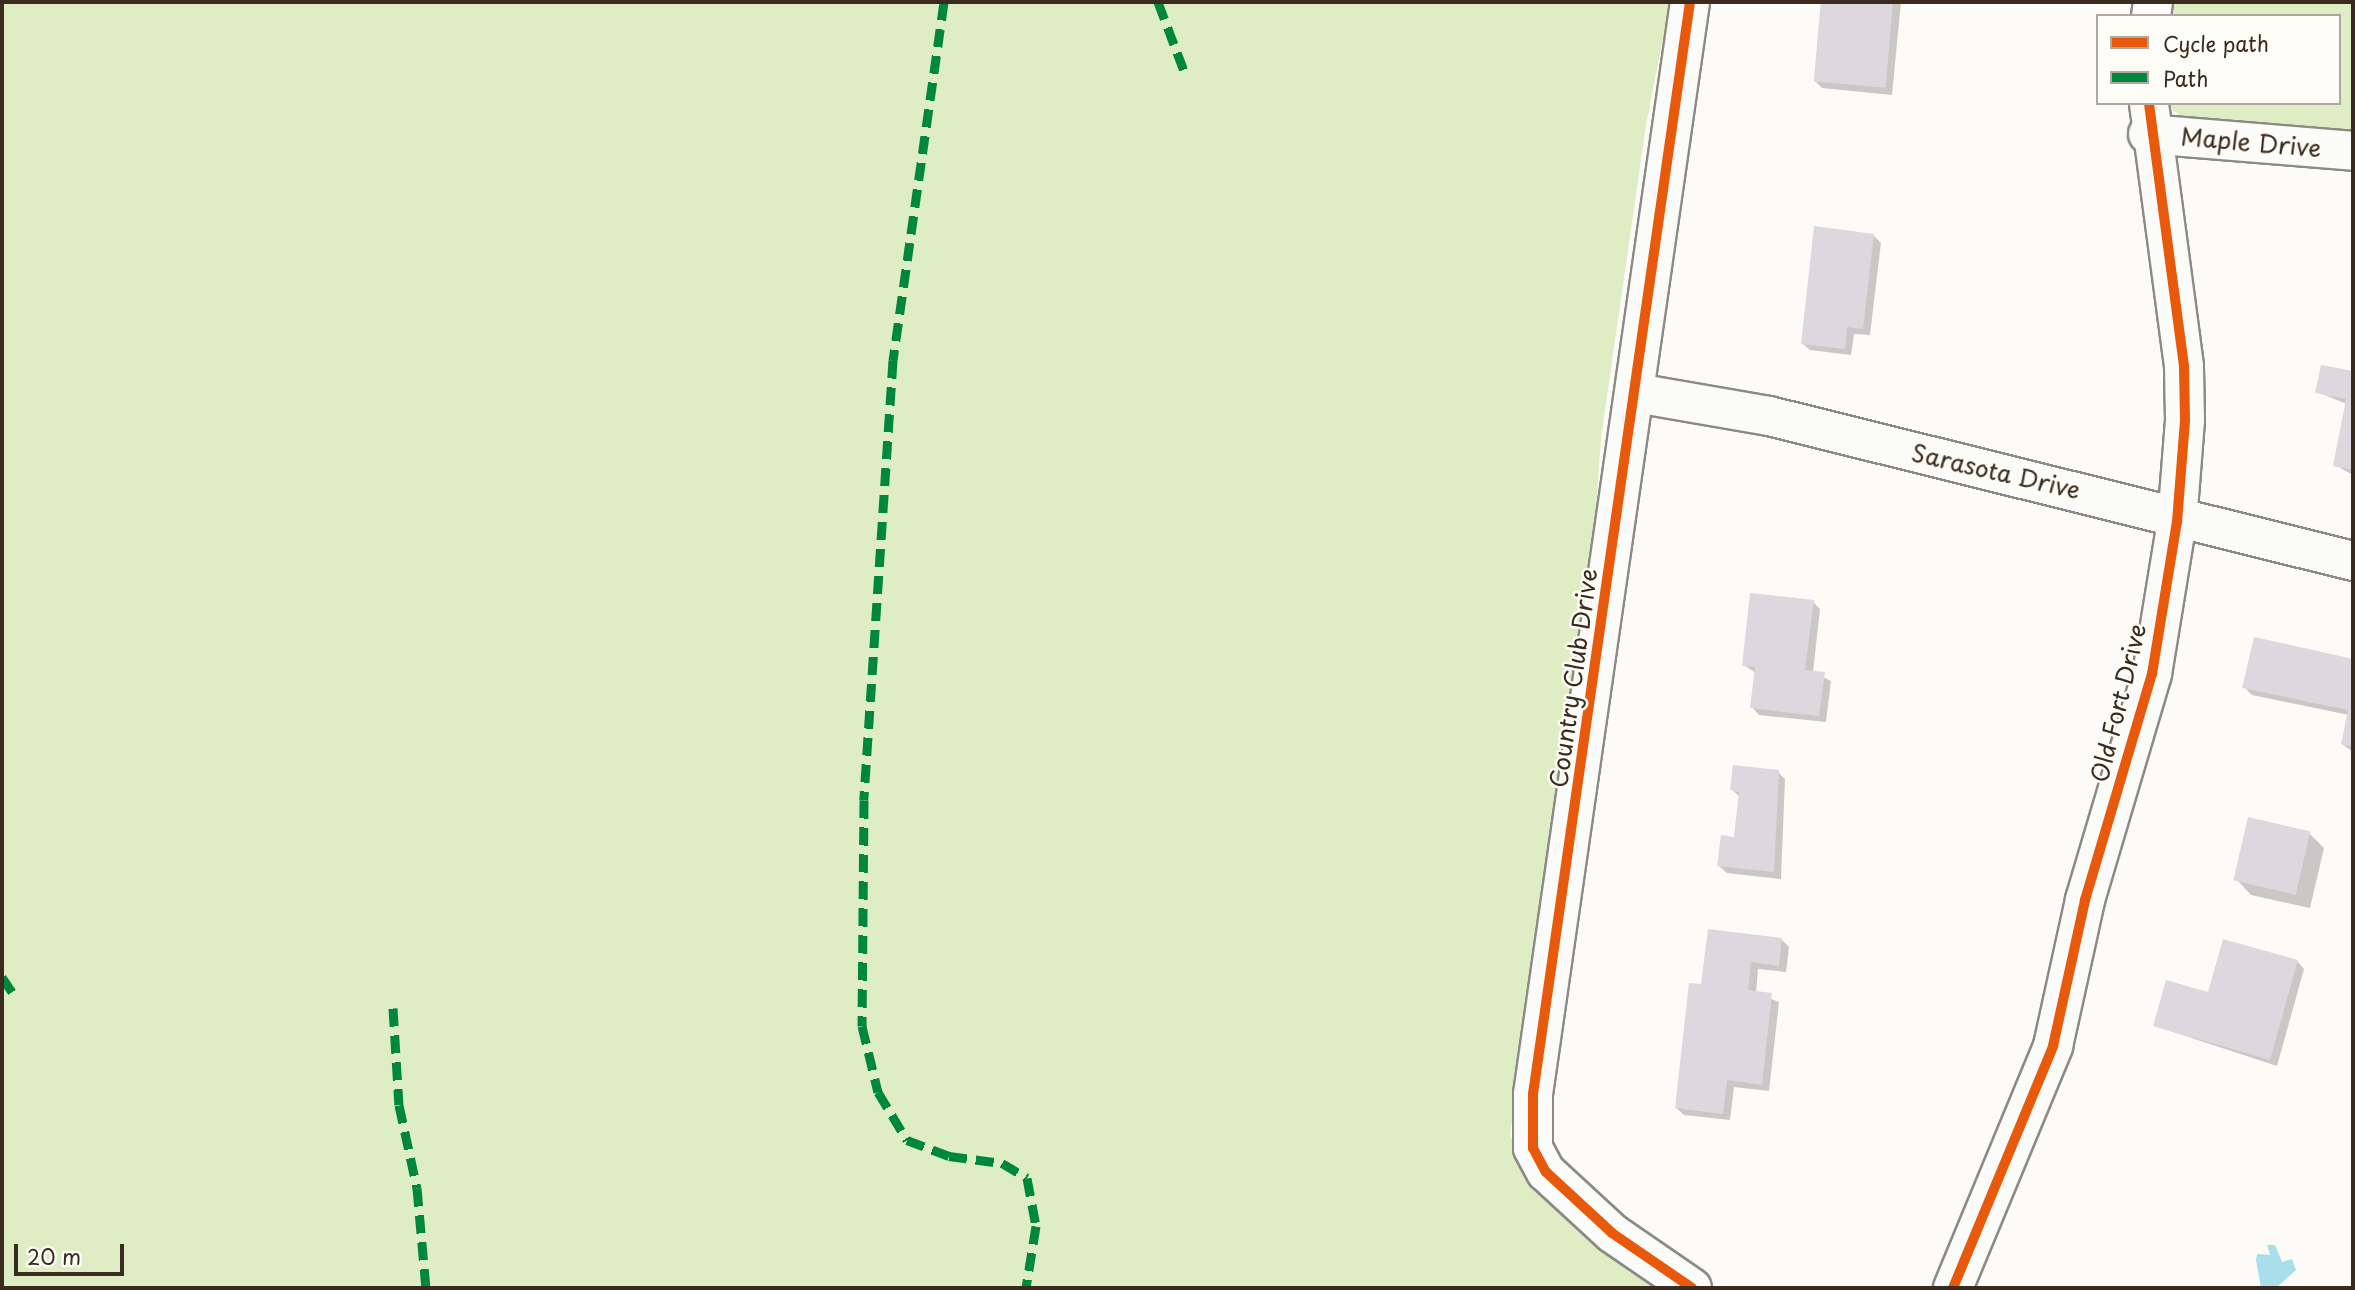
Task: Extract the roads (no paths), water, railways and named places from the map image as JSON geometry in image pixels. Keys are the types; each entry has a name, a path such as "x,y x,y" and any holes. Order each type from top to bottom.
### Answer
{"street":[{"name":"Country Club Drive","path":"1690,2 1636,393 1533,1094 1533,1148 1546,1172 1612,1233 1692,1288"},
{"name":"Maple Drive","path":"2148,119 2353,150"},
{"name":"Old Fort Drive","path":"1953,1288 2053,1046 2085,900 2152,674 2177,522 2184,366 2148,119"},
{"name":"Sarasota Drive","path":"1636,393 1769,416 2111,498 2177,522 2353,561"}],"water":[{"path":"2267,1245 2275,1245 2282,1262 2292,1259 2296,1270 2276,1288 2261,1288 2256,1260 2257,1254 2270,1255"}]}
